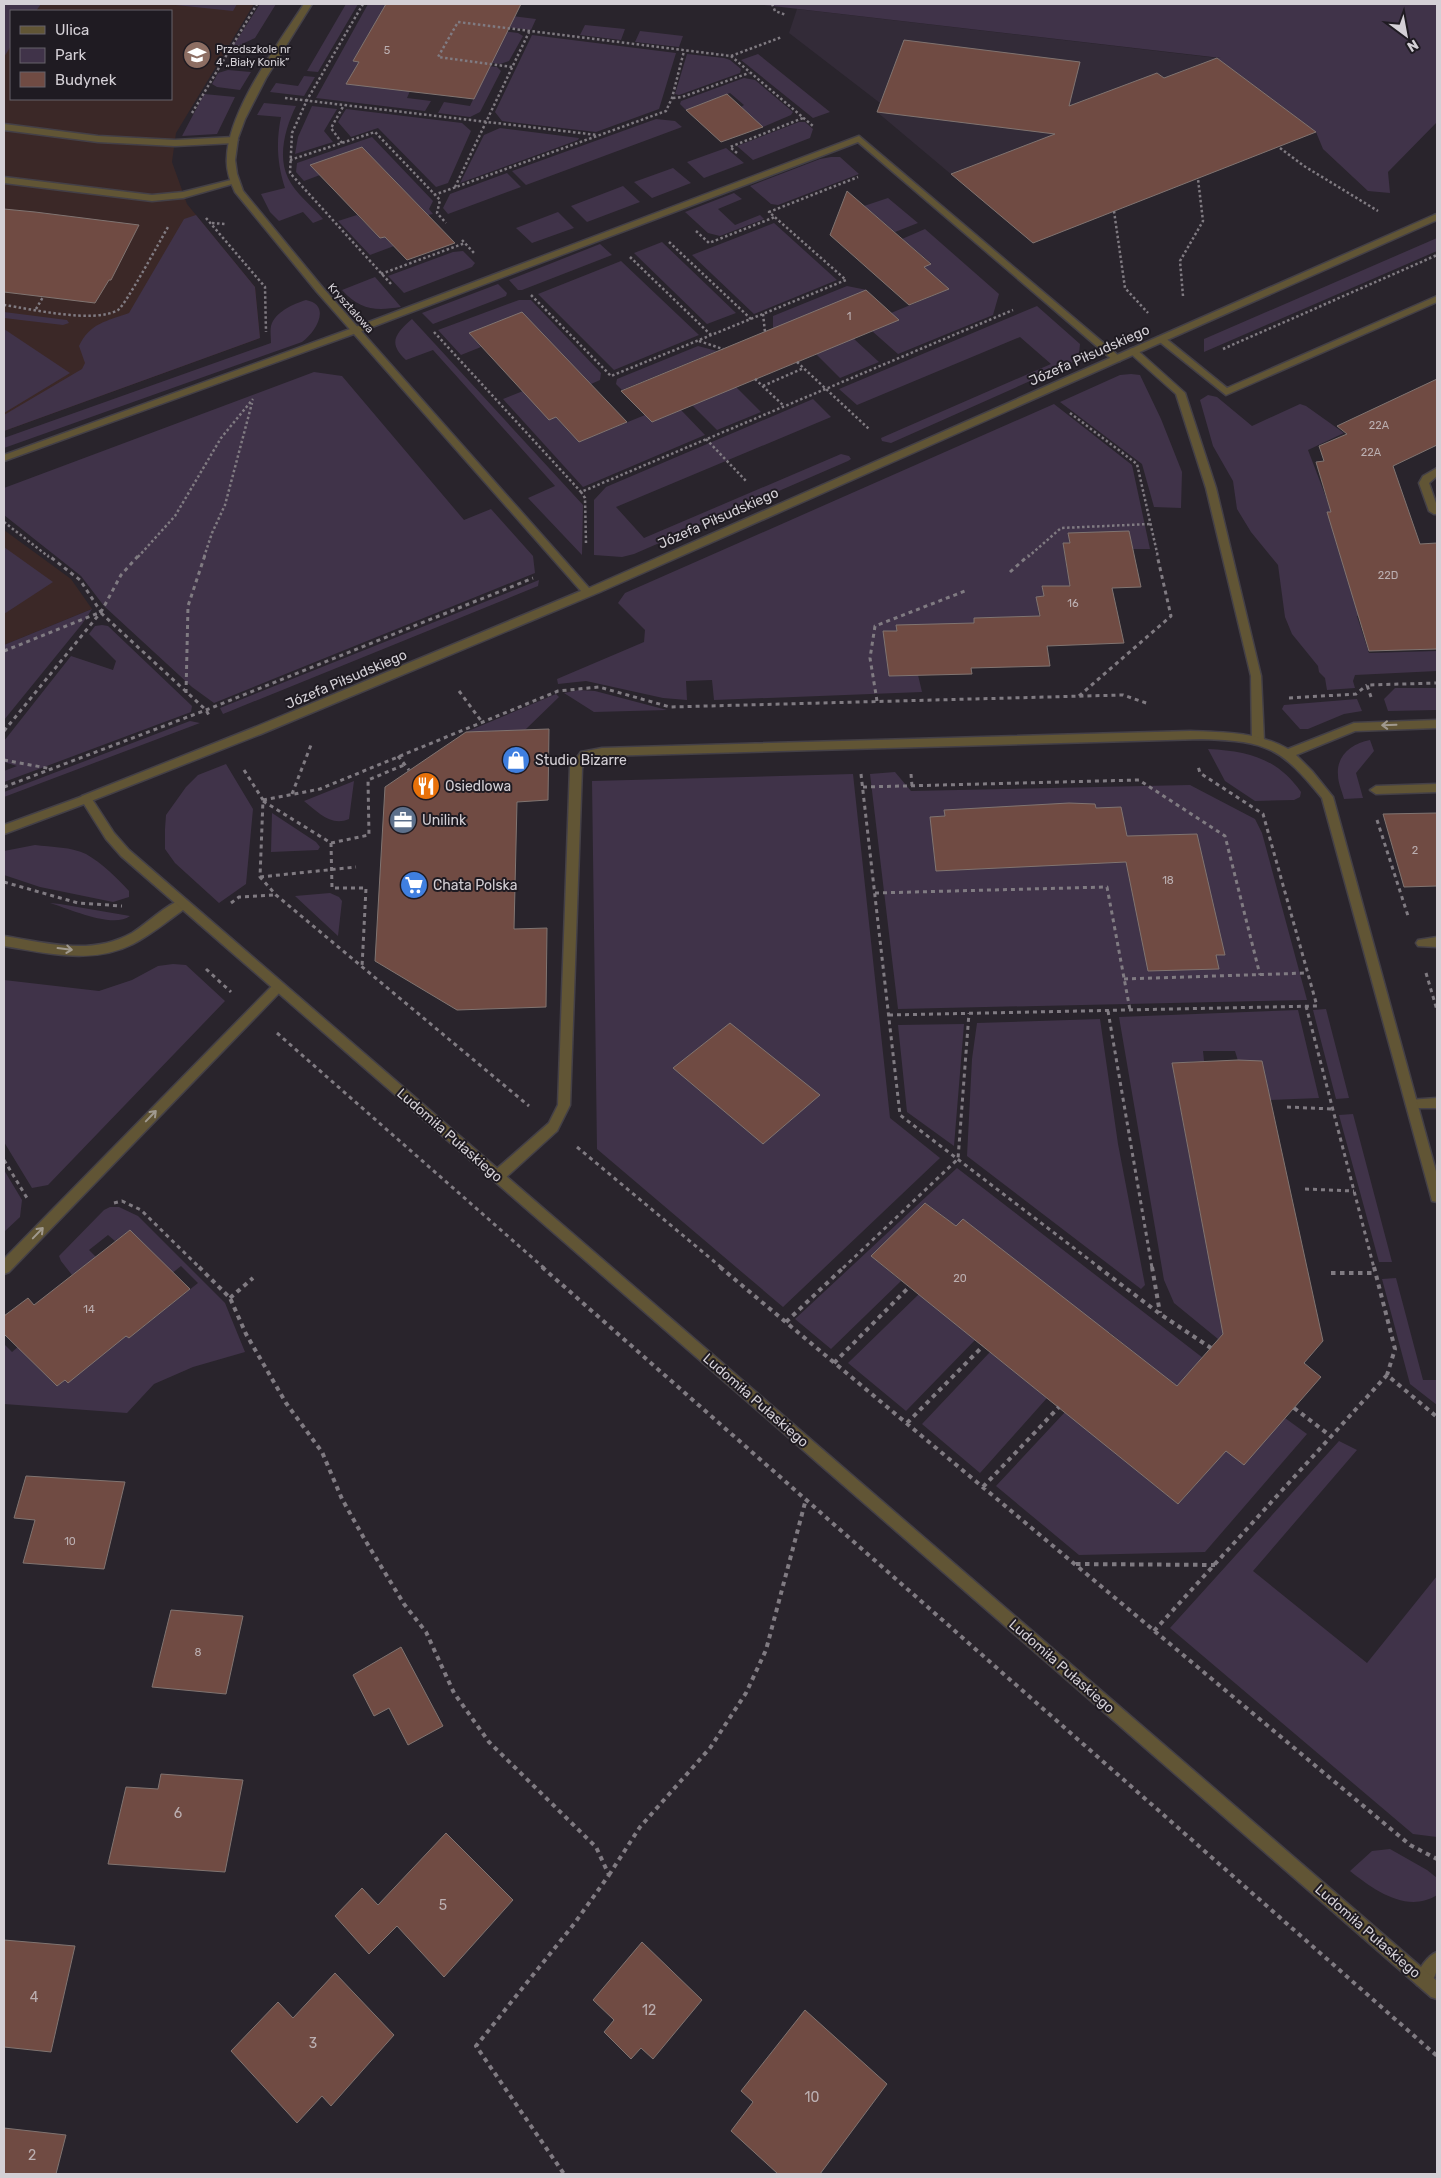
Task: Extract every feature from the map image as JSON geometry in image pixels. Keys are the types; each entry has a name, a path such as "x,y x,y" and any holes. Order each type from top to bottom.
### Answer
{"street":[{"name":"Kryształowa","path":"308,4 253,94 237,129 231,153 231,173 235,182 245,200 356,330 587,592"},
{"path":"4,127 98,139 179,143 234,140"},
{"path":"4,458 356,330 859,139 1117,359"},
{"path":"4,180 152,198 191,197 235,182"},
{"name":"Józefa Piłsudskiego","path":"4,830 310,711 587,592 1437,217"},
{"path":"1165,338 1190,363 1226,392 1437,298"},
{"path":"1133,352 1180,393 1208,480 1256,676 1258,741"},
{"path":"1434,511 1424,483 1427,478 1437,471"},
{"path":"1287,754 1354,727 1437,724"},
{"path":"498,1176 553,1127 564,1105 576,767 585,755 602,752 1190,735 1228,736 1258,741 1287,754 1327,797 1437,1197"},
{"path":"1376,790 1437,788"},
{"name":"Ludomiła Pułaskiego","path":"86,799 110,836 125,853 1437,1991"},
{"path":"4,941 89,952 108,949 125,942 183,904"},
{"path":"1422,943 1437,942"},
{"path":"4,1268 278,987"},
{"path":"1412,1104 1437,1103"},
{"path":"1424,1979 1437,1960"}],"path":[{"path":"179,143 180,134 257,4"},
{"path":"307,100 363,4"},
{"path":"772,4 775,11 786,15"},
{"path":"512,67 438,58 458,22 731,56 782,37"},
{"path":"455,188 485,122 530,32"},
{"path":"434,195 666,111 672,98 684,51"},
{"path":"528,291 611,376 846,280 769,212 868,173 731,56"},
{"path":"672,98 682,97 750,73"},
{"path":"284,97 597,136"},
{"path":"342,143 331,128 344,105"},
{"path":"737,153 730,146 804,118"},
{"path":"290,160 375,132 440,200 437,213 446,223"},
{"path":"1280,148 1304,166 1361,199 1406,231"},
{"path":"1198,179 1203,221 1180,261 1184,305 1202,321"},
{"path":"4,305 83,316 102,316 120,309 170,223 176,208 191,197 266,288 266,334"},
{"path":"1114,211 1125,288 1165,338"},
{"path":"646,220 751,319"},
{"path":"607,235 711,335"},
{"path":"381,274 465,243"},
{"path":"1190,363 1437,255"},
{"path":"244,262 250,260"},
{"path":"36,310 43,297"},
{"path":"586,546 585,498 580,492 1021,307 1048,299"},
{"path":"763,314 765,332"},
{"path":"698,340 723,349"},
{"path":"797,362 869,429"},
{"path":"186,693 188,606 212,533 225,505 253,400 259,365"},
{"path":"763,386 804,368"},
{"path":"755,379 784,406"},
{"path":"1043,391 1137,464 1171,616 1079,696"},
{"path":"4,732 101,612 121,575 175,516 221,438 253,400"},
{"path":"706,439 747,482"},
{"path":"4,522 80,580 101,612 206,710 214,722"},
{"path":"1010,572 1062,528 1150,524"},
{"path":"4,788 206,710 540,576"},
{"path":"877,701 870,658 875,626 965,591"},
{"path":"4,651 101,612"},
{"path":"1373,703 1367,685 1437,683"},
{"path":"459,691 482,722"},
{"path":"292,794 311,745"},
{"path":"398,756 409,770"},
{"path":"4,760 52,769"},
{"path":"889,1015 1317,1006 1263,814 1200,773 1197,764"},
{"path":"242,766 263,800 331,843 369,835 368,780 404,765"},
{"path":"860,769 900,1115 1160,1314 1211,1348"},
{"path":"862,787 1139,780 1225,836 1260,975"},
{"path":"263,800 260,877 276,895 1410,1845 1437,1859"},
{"path":"1375,812 1412,927"},
{"path":"331,843 330,870 332,888 366,888 362,967"},
{"path":"260,877 356,867"},
{"path":"4,882 44,895 82,902 110,907 130,905 155,923"},
{"path":"875,893 1107,887 1130,1010"},
{"path":"1423,964 1437,1010"},
{"path":"205,968 1437,2056"},
{"path":"1124,979 1307,973"},
{"path":"1154,1631 1387,1375 1395,1349 1306,1006"},
{"path":"1108,1011 1160,1314"},
{"path":"786,1322 958,1159 969,1013"},
{"path":"1287,1107 1332,1109"},
{"path":"4,1160 30,1202"},
{"path":"1305,1189 1354,1191"},
{"path":"113,1203 122,1201 140,1210 230,1298 246,1334 286,1403 322,1452 342,1499 365,1540 404,1604 426,1632 454,1693 490,1742 596,1847 609,1875"},
{"path":"1331,1273 1375,1273"},
{"path":"230,1298 254,1278"},
{"path":"834,1363 909,1287"},
{"path":"907,1423 982,1346"},
{"path":"1387,1375 1437,1417"},
{"path":"983,1487 1059,1408"},
{"path":"1294,1408 1332,1437"},
{"path":"564,2174 476,2046 568,1931 609,1875 640,1827 710,1748 746,1693 766,1650 806,1500"},
{"path":"1075,1564 1215,1565"}],"shaded area":[{"path":"4,4 254,4 176,133 172,162 187,204 255,287 260,338 4,431"},
{"path":"797,9 1217,58 1316,132 1033,243 877,112 880,103 789,33"},
{"path":"4,530 71,579 92,609 4,645"}],"green space":[{"path":"4,4 41,4 37,10 10,10 10,48 4,57"},
{"path":"166,4 237,4 233,11"},
{"path":"260,4 276,4 255,38 231,49"},
{"path":"346,4 358,4 318,72 307,71"},
{"path":"368,4 386,4 353,61 359,62 347,83 410,91 407,98 431,101 425,111 316,98"},
{"path":"756,4 1437,4 1437,122 1388,172 1390,193 1368,191 1323,149 1316,132 1217,58 1221,58"},
{"path":"495,14 536,19 531,30 489,25"},
{"path":"585,25 625,29 621,40 580,35"},
{"path":"469,27 518,33 523,36 509,61 500,64 450,56"},
{"path":"640,31 683,36 679,47 635,42"},
{"path":"532,35 676,53 659,109 596,132 502,121 495,112"},
{"path":"687,54 730,60 741,69 740,73 679,95 675,94"},
{"path":"758,54 830,112 813,118 741,60"},
{"path":"439,60 497,67 501,71 480,112 470,117 438,113 444,102 470,106 484,76"},
{"path":"228,70 251,72 240,90 217,87 212,84 218,73"},
{"path":"304,76 315,77 304,96 270,92 276,83 298,86"},
{"path":"744,78 755,80 793,112 791,115 763,127 741,107 744,105 730,93 686,110 680,104 681,101"},
{"path":"204,94 235,97 217,134 182,136"},
{"path":"264,103 296,106 284,141 283,160 285,169 295,189 323,219 313,223 303,212 279,221 270,212 261,194 285,188 278,152 281,117 257,115"},
{"path":"312,106 337,109 324,131 333,142 295,154 298,137"},
{"path":"346,109 462,123 471,131 448,183 436,187 378,128 351,137 338,122"},
{"path":"656,119 675,121 682,127 526,185 512,171"},
{"path":"799,122 805,122 813,129 810,138 753,160 737,146"},
{"path":"500,128 579,138 578,140 460,183 484,135"},
{"path":"372,137 433,201 429,209 433,214 428,215 362,147 311,165 320,175 304,181 296,172 297,163"},
{"path":"726,148 744,163 704,178 687,162"},
{"path":"840,157 859,174 778,205 771,204 750,186 820,159"},
{"path":"673,168 691,183 652,198 634,182"},
{"path":"507,173 521,187 448,214 443,208 450,194"},
{"path":"623,186 640,202 587,222 571,206"},
{"path":"734,193 742,199 718,209 735,225 760,215 764,219 720,236 708,233 685,212"},
{"path":"888,198 918,223 895,232 864,206"},
{"path":"558,212 574,228 532,243 516,228"},
{"path":"196,215 255,287 260,338 4,431 4,415 82,369 85,363 79,346 83,338 100,324 129,313 184,219"},
{"path":"357,215 380,238 385,237 394,246 370,255 338,221"},
{"path":"774,223 837,280 754,314 692,255"},
{"path":"925,229 999,294 993,315 898,354 872,331 891,313 949,289 924,267 931,263 902,239"},
{"path":"1437,238 1437,251 1204,352 1204,339"},
{"path":"662,242 736,313 707,324 634,253"},
{"path":"600,244 612,255 522,290 518,290 509,280"},
{"path":"463,251 475,263 472,267 404,293 388,276 453,252"},
{"path":"621,261 699,335 614,370 538,294"},
{"path":"375,277 401,307 368,308 355,302 342,290"},
{"path":"498,284 507,293 506,296 433,324 422,313"},
{"path":"847,286 867,290 773,329 773,316"},
{"path":"306,300 314,303 320,313 316,326 302,342 4,448 4,438 271,343 271,326 276,317 290,306"},
{"path":"519,300 531,300 601,373 600,380 591,384 522,313 469,333 481,347 461,355 438,330"},
{"path":"1037,306 1080,344 1079,354 1075,361 891,443 882,441 881,438 1051,364 1020,337 857,405 839,389"},
{"path":"4,312 67,320 69,323 63,325 4,318"},
{"path":"412,319 583,505 582,555 528,498 555,486 433,350 406,360 400,354 395,343 396,338"},
{"path":"4,329 70,373 4,413"},
{"path":"853,338 879,362 840,378 816,354"},
{"path":"698,346 717,351 622,390 616,384 617,379"},
{"path":"314,372 342,376 464,520 491,509 533,556 535,573 214,703 192,687 104,606 81,576 4,515 4,488"},
{"path":"1120,375 1140,375 1161,419 1182,472 1181,508 1154,507 1142,464 1060,402"},
{"path":"736,387 761,412 717,430 692,405"},
{"path":"523,391 549,420 556,417 579,442 645,415 652,422 681,410 705,435 583,487 503,399"},
{"path":"1208,395 1217,397 1252,426 1300,404 1306,406 1344,433 1308,450 1334,518 1335,539 1350,584 1372,616 1357,616 1369,653 1437,651 1437,671 1355,675 1353,681 1355,688 1327,690 1325,678 1319,672 1318,666 1292,634 1285,617 1278,565 1251,532 1237,509 1233,481 1213,446 1200,400"},
{"path":"813,399 831,417 616,507 644,538 841,454 849,456 851,459 634,554 622,557 594,555 594,500 606,487"},
{"path":"1054,404 1132,465 1150,549 1133,549 1129,531 1068,533 1070,543 1063,544 1070,586 1042,587 1044,596 1037,597 1039,616 974,618 974,623 917,625 897,631 884,631 889,676 918,675 922,692 714,700 712,680 686,681 687,700 663,698 586,681 558,684 557,679 644,642 645,630 618,603 625,593"},
{"path":"4,547 53,582 4,614"},
{"path":"539,580 538,586 223,714 220,708"},
{"path":"92,609 82,624 4,720 4,645"},
{"path":"95,626 108,626 192,706 191,712 4,782 4,771 17,766 4,762 4,741 71,656 113,670 116,661 89,634"},
{"path":"1395,688 1437,688 1437,710 1388,711 1384,699"},
{"path":"579,690 595,691 667,710 594,712 564,693"},
{"path":"556,694 559,697 525,730 466,732"},
{"path":"1357,699 1362,711 1344,714 1308,729 1300,729 1282,709 1284,705"},
{"path":"190,721 200,723 4,797 4,792"},
{"path":"1370,740 1374,751 1356,773 1363,798 1344,799 1338,778 1338,768 1342,756 1351,747"},
{"path":"1208,749 1249,755 1272,764 1292,780 1301,792 1300,797 1294,800 1255,801 1225,781"},
{"path":"226,764 253,809 246,884 219,903 175,863 165,849 165,829 166,815 186,787 198,775"},
{"path":"895,772 911,791 1190,785 1255,819 1262,833 1307,1000 898,1009 870,774"},
{"path":"853,774 890,1118 940,1158 783,1307 597,1149 592,781"},
{"path":"354,781 349,819 342,821 331,820 304,801"},
{"path":"272,813 316,842 320,847 318,850 271,852"},
{"path":"35,845 68,849 86,854 103,866 129,891 129,897 113,902 40,887 4,875 4,851"},
{"path":"330,893 339,897 342,901 338,936 295,896"},
{"path":"50,903 130,916 123,919 102,919"},
{"path":"186,965 225,1001 48,1185 32,1188 4,1142 4,980 99,991 132,980 158,966"},
{"path":"1326,1009 1349,1098 1336,1099 1313,1010"},
{"path":"1298,1010 1319,1098 1270,1100 1262,1061 1238,1061 1235,1051 1203,1051 1204,1061 1172,1063 1200,1213 1232,1323 1218,1339 1174,1303 1164,1280 1119,1017"},
{"path":"1100,1019 1118,1144 1145,1285 1141,1289 967,1156 972,1059 977,1023"},
{"path":"964,1024 954,1146 907,1112 898,1025"},
{"path":"1353,1114 1392,1262 1379,1262 1339,1115"},
{"path":"957,1168 1203,1358 1170,1394 1136,1354 1109,1332 1101,1340 963,1219 956,1226 926,1203 871,1256 901,1281 831,1349 795,1319"},
{"path":"4,1170 22,1200 20,1217 4,1232"},
{"path":"110,1207 119,1207 138,1216 225,1303 245,1352 193,1367 154,1384 127,1413 4,1404 4,1344 12,1352 19,1346 57,1386 125,1334 129,1338 198,1283 181,1266 166,1278 130,1230 115,1241 108,1235 89,1250 96,1257 72,1275 59,1256 104,1210"},
{"path":"1396,1278 1423,1380 1437,1380 1437,1405 1410,1384 1382,1279"},
{"path":"919,1294 975,1340 906,1411 848,1363"},
{"path":"990,1352 1047,1398 980,1473 922,1424"},
{"path":"1065,1412 1178,1504 1226,1451 1285,1418 1307,1434 1205,1552 1079,1555 996,1486"},
{"path":"1339,1441 1357,1450 1253,1571 1367,1663 1437,1576 1437,1837 1413,1834 1170,1628"},
{"path":"1390,1849 1427,1870 1437,1878 1437,1895 1426,1900 1403,1901 1380,1892 1350,1871 1372,1851"}],"building":[{"path":"386,4 521,4 474,99 346,84 359,62 353,61"},
{"path":"904,40 1080,62 1069,106 1157,73 1164,78 1217,58 1316,132 1033,243 951,174 1055,134 877,112"},
{"path":"727,94 763,127 721,142 686,110"},
{"path":"362,147 455,243 407,260 385,237 380,238 310,165"},
{"path":"847,191 931,264 924,267 949,289 909,305 830,235"},
{"path":"4,209 139,225 111,280 109,280 95,303 4,292"},
{"path":"866,290 899,320 652,422 621,391"},
{"path":"522,312 627,422 579,442 556,417 549,420 469,333"},
{"path":"1437,379 1437,445 1393,466 1420,544 1437,543 1437,649 1369,651 1327,512 1331,512 1316,462 1324,461 1319,446 1347,434 1337,426"},
{"path":"1129,531 1141,587 1112,588 1124,643 1047,646 1050,666 971,668 972,674 889,676 883,631 897,631 896,625 974,623 974,618 1040,616 1036,597 1044,596 1042,586 1070,586 1063,543 1070,543 1068,533"},
{"path":"549,729 548,800 517,802 514,929 547,928 546,1007 457,1010 375,961 385,787 466,732"},
{"path":"1069,803 1095,804 1096,808 1121,807 1127,836 1197,834 1225,955 1216,955 1219,969 1148,971 1126,862 936,871 930,817 945,816 944,810"},
{"path":"1437,813 1437,886 1404,887 1383,814"},
{"path":"730,1023 820,1095 763,1144 673,1068"},
{"path":"1238,1060 1262,1061 1323,1341 1304,1363 1321,1377 1244,1465 1226,1451 1178,1504 871,1256 925,1203 956,1226 963,1219 1177,1386 1223,1334 1172,1063"},
{"path":"130,1230 190,1289 129,1338 126,1336 68,1383 65,1380 57,1386 4,1334 4,1316 28,1298 34,1305"},
{"path":"26,1476 125,1482 104,1569 23,1563 35,1520 14,1518"},
{"path":"171,1610 243,1616 226,1694 152,1687"},
{"path":"401,1647 443,1726 408,1745 389,1708 374,1716 353,1675"},
{"path":"161,1774 243,1780 225,1872 108,1864 126,1787 158,1789"},
{"path":"446,1833 513,1900 444,1977 397,1926 369,1954 335,1916 362,1888 378,1905"},
{"path":"4,1940 75,1946 51,2052 4,2047"},
{"path":"642,1942 702,2000 653,2059 641,2048 631,2059 604,2032 614,2020 593,2000"},
{"path":"335,1973 394,2035 331,2106 322,2096 297,2123 231,2051 278,2002 293,2018"},
{"path":"805,2010 887,2084 820,2174 778,2174 731,2131 753,2102 741,2091"},
{"path":"4,2128 66,2135 56,2174 4,2174"}],"place":[{"name":"Przedszkole nr 4 „Biały Konik”","path":"197,55"},
{"name":"Studio Bizarre","path":"516,760"},
{"name":"Osiedlowa","path":"426,786"},
{"name":"Unilink","path":"403,820"},
{"name":"Chata Polska","path":"414,885"}]}
